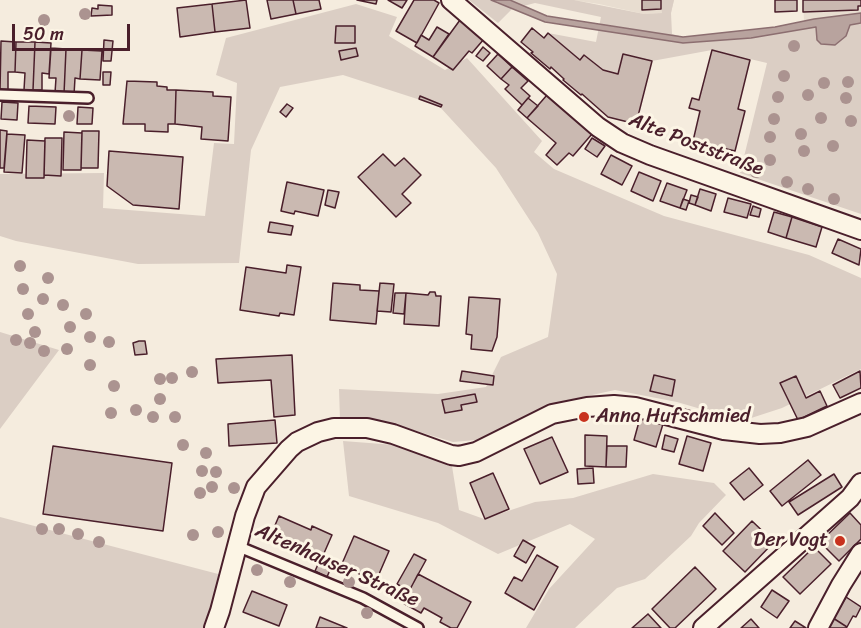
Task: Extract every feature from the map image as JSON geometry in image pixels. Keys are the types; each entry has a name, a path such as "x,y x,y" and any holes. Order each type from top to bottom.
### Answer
{"street":[{"name":"Alte Poststraße","path":"451,0 598,127 622,143 659,159 861,230"},
{"name":"Altenhauser Straße","path":"214,628 245,516 256,488 271,468 297,442 318,432 334,428 382,431 459,456 476,452 552,414 587,408 614,405 635,407 724,430 760,435 807,427 861,403"},
{"path":"703,628 859,491"},
{"path":"818,628 861,553"}],"lane":[{"path":"0,95 88,98"},
{"name":"Altenhauser Straße","path":"237,546 373,603 418,628"}],"shaded area":[{"path":"469,0 491,0 498,4 502,0 574,0 644,14 662,13 661,0 674,0 671,13 672,34 683,37 684,43 751,38 805,28 861,23 861,214 740,173 767,63 712,50 652,61 624,54 618,74 603,70 585,55 580,60 548,33 596,42 601,17 535,3 512,9 498,23"},
{"path":"491,0 510,0 547,16 683,37 775,27 861,13 861,23 850,25 846,36 835,45 821,44 817,40 816,27 751,38 683,43 545,22"},
{"path":"572,0 674,0 671,13 644,14"},
{"path":"803,0 861,0 861,13 804,21"},
{"path":"356,4 397,17 389,36 445,70 467,58 542,141 534,152 554,169 664,216 809,255 861,278 861,369 782,408 742,421 677,402 615,390 555,403 488,439 453,442 383,421 340,420 339,389 438,394 486,387 501,357 548,337 557,274 538,233 496,168 439,106 343,75 280,87 251,150 239,263 138,264 0,236 0,174 104,173 103,208 205,216 214,143 234,144 237,83 216,75 226,38"},
{"path":"0,332 59,350 0,429"},
{"path":"343,441 395,445 452,466 459,510 484,519 535,502 573,498 653,474 714,483 726,495 699,523 691,536 645,579 617,588 575,628 526,628 549,589 595,539 570,524 498,554 438,523 349,496"},
{"path":"0,517 222,575 206,628 0,628"}],"building":[{"path":"246,0 250,28 215,32 212,4"},
{"path":"267,0 293,0 296,14 271,19"},
{"path":"293,0 319,0 321,9 296,14"},
{"path":"357,0 377,0 376,4"},
{"path":"388,0 407,0 402,8"},
{"path":"414,0 434,0 439,3 417,43 396,31"},
{"path":"642,0 661,0 661,9 642,10"},
{"path":"775,0 797,0 797,11 775,12"},
{"path":"803,0 861,0 861,6 858,6 858,10 803,12"},
{"path":"212,4 215,32 180,37 177,8"},
{"path":"98,5 112,6 112,15 91,16 92,8 98,9"},
{"path":"460,20 484,39 472,53 469,51 453,70 433,57"},
{"path":"336,26 355,26 355,43 335,43"},
{"path":"437,27 449,34 433,57 415,46 421,35 429,40"},
{"path":"532,28 544,38 548,33 580,60 584,55 603,70 618,74 623,54 652,61 636,124 608,117 563,80 551,67 550,69 531,53 533,52 521,42"},
{"path":"104,40 113,41 111,61 103,61"},
{"path":"1,41 16,42 15,72 8,72 8,91 0,91"},
{"path":"16,42 35,42 33,90 24,90 25,73 15,72"},
{"path":"35,42 51,43 49,74 42,73 42,90 33,90"},
{"path":"483,47 490,53 483,61 476,56"},
{"path":"51,48 66,49 64,94 55,93 56,78 49,78"},
{"path":"356,48 358,56 341,60 339,51"},
{"path":"66,49 82,50 80,79 75,78 74,95 64,94"},
{"path":"82,50 102,51 100,80 80,79"},
{"path":"712,50 750,60 738,109 745,111 735,151 693,141 700,111 689,108 692,98 699,100"},
{"path":"498,54 512,67 501,79 487,66"},
{"path":"512,67 528,81 521,88 530,96 522,105 505,89 509,85 501,79"},
{"path":"103,72 111,72 110,85 103,85"},
{"path":"127,81 157,82 157,86 167,87 167,90 176,90 175,124 168,124 168,132 145,131 145,124 123,124"},
{"path":"176,90 213,92 213,96 231,97 228,141 201,139 202,127 175,124"},
{"path":"547,95 592,134 573,156 569,153 557,165 546,155 556,143 527,118"},
{"path":"420,96 442,105 441,107 419,99"},
{"path":"528,98 538,106 527,118 518,110"},
{"path":"2,102 18,103 17,120 1,119"},
{"path":"287,104 293,108 286,117 280,112"},
{"path":"29,106 56,107 55,124 28,123"},
{"path":"78,107 93,108 92,124 77,124"},
{"path":"0,130 7,131 4,168 0,168"},
{"path":"82,131 99,131 98,168 81,168"},
{"path":"64,132 82,133 81,170 63,170"},
{"path":"7,134 25,135 22,173 4,172"},
{"path":"45,138 62,138 61,176 44,175"},
{"path":"592,138 605,146 597,157 585,149"},
{"path":"27,140 45,141 44,178 26,178"},
{"path":"109,151 183,157 179,209 133,205 107,186"},
{"path":"383,154 395,166 404,158 421,175 402,194 411,203 396,217 358,177"},
{"path":"611,155 632,166 622,185 601,174"},
{"path":"639,172 661,181 653,201 631,191"},
{"path":"287,182 324,190 318,216 295,211 294,214 281,211"},
{"path":"667,183 687,190 680,208 660,201"},
{"path":"700,189 716,194 711,211 695,205"},
{"path":"328,190 339,192 335,208 325,205"},
{"path":"691,195 698,197 695,205 689,203"},
{"path":"728,198 751,204 747,218 724,212"},
{"path":"683,199 689,201 686,210 680,208"},
{"path":"753,206 761,209 759,217 750,215"},
{"path":"774,212 792,217 786,238 768,232"},
{"path":"792,217 822,227 816,247 786,238"},
{"path":"270,222 293,226 291,235 268,232"},
{"path":"838,239 861,249 859,265 832,253"},
{"path":"287,265 301,267 294,315 280,313 279,316 240,310 246,267 286,273"},
{"path":"333,283 360,285 360,290 379,291 376,324 330,320"},
{"path":"380,283 394,284 391,312 377,311"},
{"path":"430,292 441,296 439,326 404,324 406,293 428,295"},
{"path":"395,293 406,293 404,314 393,313"},
{"path":"469,297 500,299 497,337 492,351 471,349 472,335 466,334"},
{"path":"145,341 147,354 135,355 133,343"},
{"path":"292,355 295,415 274,417 271,380 218,383 216,359"},
{"path":"462,371 494,376 493,385 460,381"},
{"path":"860,371 861,388 840,398 833,385"},
{"path":"654,375 675,380 672,396 650,391"},
{"path":"796,376 806,398 820,391 827,406 798,420 780,383"},
{"path":"475,394 477,402 461,405 462,410 445,413 442,400"},
{"path":"640,418 663,424 656,447 634,440"},
{"path":"275,420 277,443 229,446 228,424"},
{"path":"585,435 607,436 606,467 585,466"},
{"path":"665,435 678,439 674,452 662,449"},
{"path":"687,436 711,443 703,471 679,464"},
{"path":"552,437 568,472 540,484 524,449"},
{"path":"53,446 172,463 163,531 43,514"},
{"path":"607,446 627,446 626,467 606,467"},
{"path":"808,460 821,475 782,506 770,491"},
{"path":"593,468 594,483 578,484 577,469"},
{"path":"749,468 763,485 744,500 730,483"},
{"path":"493,473 509,509 485,519 470,483"},
{"path":"834,474 842,487 798,515 789,502"},
{"path":"715,513 734,533 722,545 703,526"},
{"path":"850,513 861,525 861,539 839,561 820,542"},
{"path":"279,516 311,530 312,526 332,535 321,560 270,537"},
{"path":"752,521 774,542 745,572 723,551"},
{"path":"354,536 389,551 376,581 341,566"},
{"path":"523,540 535,547 526,563 514,556"},
{"path":"814,547 831,564 800,594 783,577"},
{"path":"414,554 426,560 409,591 397,584"},
{"path":"537,555 558,567 534,610 505,593 514,577 522,581"},
{"path":"320,560 332,565 327,577 315,571"},
{"path":"695,567 716,589 675,628 670,628 652,609"},
{"path":"418,574 471,602 457,628 451,628 440,622 442,618 424,608 421,613 403,603"},
{"path":"772,590 789,601 777,618 761,607"},
{"path":"252,591 287,605 279,626 243,612"},
{"path":"846,597 861,607 847,627 833,618"},
{"path":"648,614 661,628 632,628"},
{"path":"320,617 347,628 316,628"},
{"path":"833,618 847,627 826,628"},
{"path":"751,619 759,628 741,628"},
{"path":"795,621 806,628 790,628"}],"place":[{"name":"Anna Hufschmied","path":"584,417"},
{"name":"Der Vogt","path":"840,541"}]}
